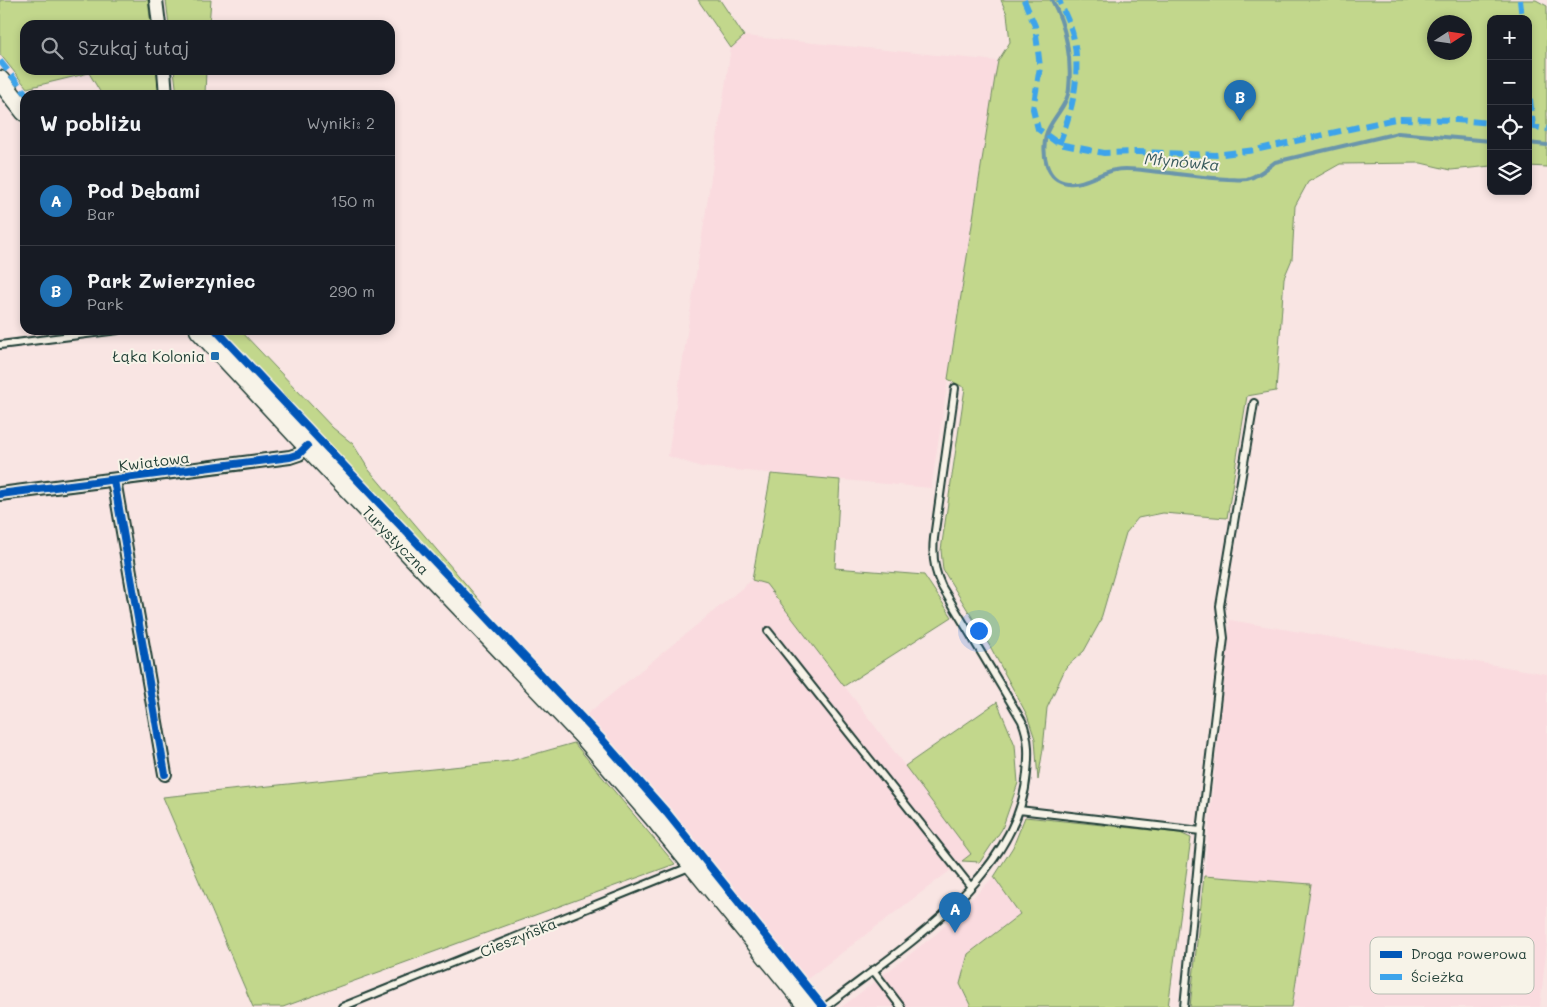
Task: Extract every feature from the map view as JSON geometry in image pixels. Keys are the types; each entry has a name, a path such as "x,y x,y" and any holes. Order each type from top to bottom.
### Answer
{"main road":[{"path":"0,80 20,106"},
{"name":"Turystyczna","path":"204,335 594,749 693,865"},
{"path":"693,865 808,1007"}],"street":[{"path":"156,0 158,20"},
{"path":"164,75 166,90"},
{"name":"Kwiatowa","path":"0,494 290,457 299,454 307,446"},
{"path":"114,480 166,774"}],"lane":[{"path":"0,345 55,335"},
{"path":"825,1007 937,921 971,887 988,868 1004,845 1019,810 1026,787 1028,743 1022,721 942,587 936,576 933,563 934,538 955,388"},
{"path":"1184,1007 1201,831 1224,638 1220,606 1254,403"},
{"path":"768,631 971,887"},
{"path":"1019,810 1201,831"},
{"name":"Cieszyńska","path":"342,1007 693,865"},
{"path":"872,970 901,1007"}],"shaded area":[{"path":"744,36 998,61 931,488 701,467 668,456 731,48"},
{"path":"752,580 766,583 972,854 806,980 668,809 586,715"},
{"path":"1230,620 1547,674 1547,943 1540,1007 1292,1007 1311,884 1204,876"},
{"path":"994,877 1020,914 997,931 960,984 971,1007 842,1007 936,934"}],"green space":[{"path":"0,0 148,0 150,20 20,20 20,75 81,75 27,88 0,54"},
{"path":"166,0 211,0 209,20 168,20"},
{"path":"698,0 720,0 744,36 731,48"},
{"path":"1001,0 1536,0 1547,6 1547,167 1532,166 1532,15 1487,15 1487,166 1451,170 1421,163 1340,164 1308,182 1295,206 1292,259 1284,278 1276,391 1247,396 1227,518 1163,513 1138,518 1126,533 1100,622 1084,651 1066,667 1047,708 1038,780 1035,739 1027,715 991,648 943,570 941,550 965,388 948,379 995,77 998,61 1010,42 1007,14"},
{"path":"90,75 157,75 159,90 99,90"},
{"path":"175,75 206,75 205,90 176,90"},
{"path":"225,335 245,335 333,428 353,444 369,470 481,602 485,610"},
{"path":"771,474 840,480 835,568 924,575 952,617 844,686 766,584 752,580"},
{"path":"997,702 1015,745 1018,783 1002,829 980,862 962,861 971,854 905,766"},
{"path":"574,743 675,864 283,1007 253,1007 163,797 510,761"},
{"path":"1025,817 1180,833 1191,838 1168,1007 971,1007 960,984 968,954 1020,914 994,877 1013,847"},
{"path":"1204,876 1311,884 1292,1007 1190,1007"}],"waterway":[{"name":"Młynówka","path":"1052,0 1064,31 1070,65 1068,95 1048,129 1045,142 1047,165 1054,177 1060,181 1068,183 1086,181 1115,170 1126,169 1247,179 1275,162 1398,133 1487,141"},
{"name":"Młynówka","path":"1532,143 1547,145"}],"marked path":[{"path":"1024,0 1035,26 1040,67 1033,109 1038,129 1059,144 1104,153 1137,152 1216,155 1255,150 1395,119 1487,123"},
{"path":"1059,0 1073,35 1076,54 1076,81 1068,119 1059,144"},
{"path":"1520,0 1522,15"},
{"path":"0,61 23,90"},
{"path":"1531,105 1533,126"},
{"path":"1532,127 1547,129"}],"cycle path":[{"path":"221,335 599,736 667,813 823,1007"},
{"path":"0,494 290,457 299,454 307,446"},
{"path":"114,480 165,774"}],"place":[{"name":"Park Zwierzyniec","path":"1240,121"},
{"name":"Łąka Kolonia","path":"215,356"},
{"name":"Pod Dębami","path":"955,933"}]}
